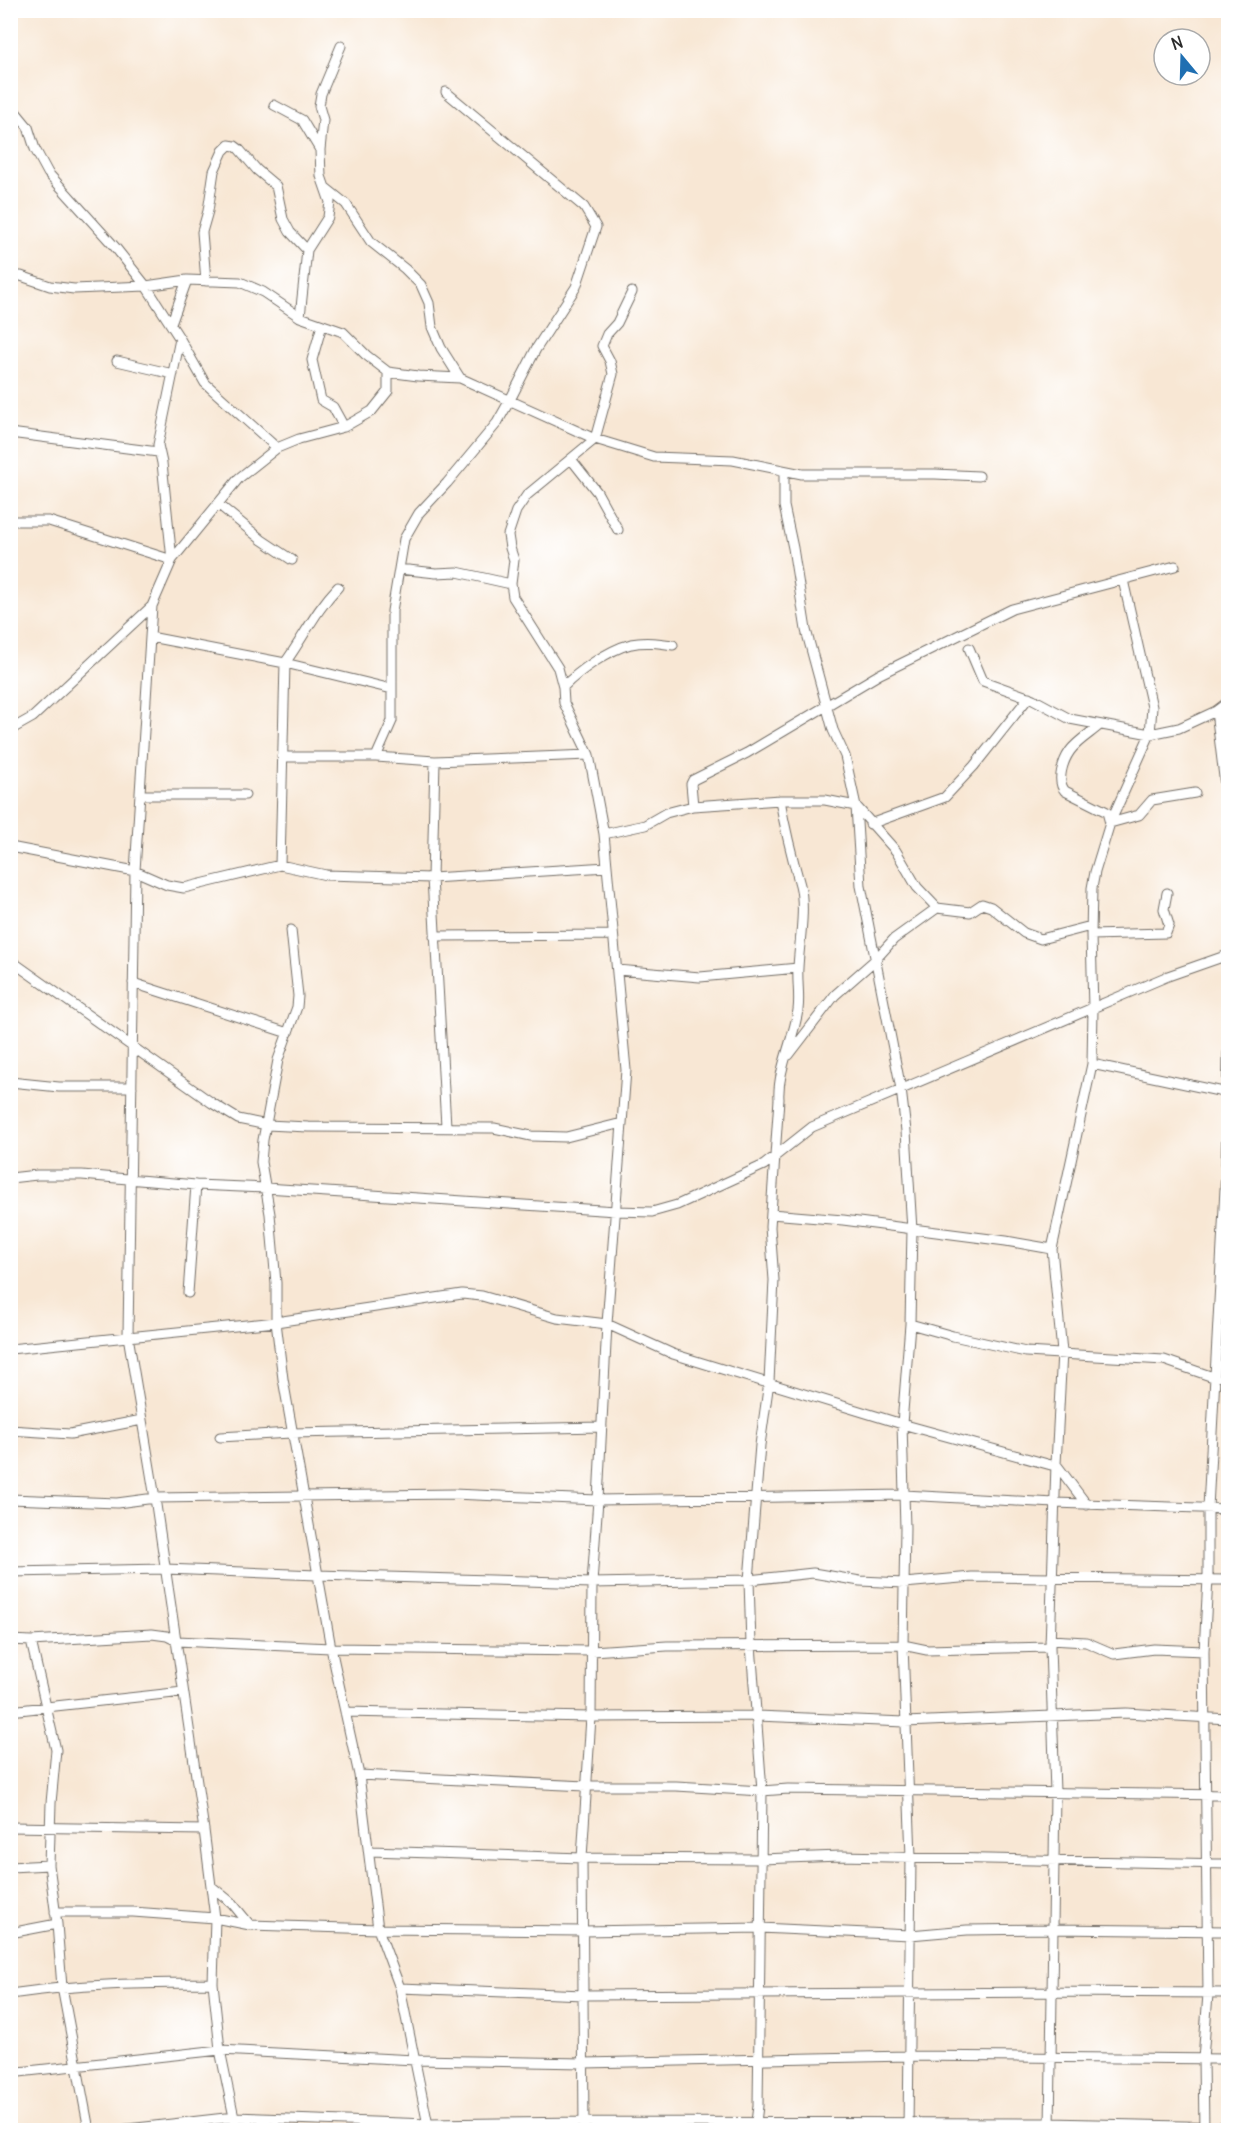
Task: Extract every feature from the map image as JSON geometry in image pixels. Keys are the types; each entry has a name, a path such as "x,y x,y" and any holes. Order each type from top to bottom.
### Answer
{"street":[{"path":"300,317 307,250 328,217 330,202 321,176 320,150 323,120 319,106 321,94 341,46"},
{"path":"376,757 392,721 392,610 404,539 419,513 496,423 536,349 576,287 596,227 584,207 446,92"},
{"path":"10,105 28,127 35,149 48,173 116,247 146,286 205,383 278,448"},
{"path":"274,105 302,120 320,150"},
{"path":"206,281 202,232 214,171 223,151 229,145 239,149 257,170 276,186 283,219 290,232 307,250"},
{"path":"326,188 346,204 371,242 421,285 429,303 432,327 441,348 460,378"},
{"path":"10,276 21,276 50,286 74,289 146,286 187,280 240,282 263,292 300,317 343,332 366,355 388,372 460,378 595,439 654,457 733,460 802,474 980,476"},
{"path":"171,324 187,280"},
{"path":"584,2126 582,1858 591,1717 592,1583 607,1324 626,1070 604,834 588,755 564,703 558,668 513,597 511,584 514,560 508,535 516,511 528,495 595,439 613,374 610,361 602,345 607,334 617,323 632,292"},
{"path":"322,325 312,360 321,400 333,407 344,427"},
{"path":"172,560 158,445 180,339"},
{"path":"117,361 173,374"},
{"path":"235,2130 220,2050 213,1983 215,1918 212,1886 177,1641 128,1336 135,871 152,606 172,560 239,478 278,448 298,439 344,427 372,411 388,391 388,372"},
{"path":"10,433 158,452"},
{"path":"572,459 597,492 618,530"},
{"path":"784,471 784,506 806,630 833,730 845,756 856,806 861,886 906,1131 912,1230 910,1324 902,1424 903,1645 911,1857 908,2127"},
{"path":"218,504 292,561"},
{"path":"10,521 49,521 172,560"},
{"path":"693,806 691,784 693,780 747,753 880,674 1012,609 1175,566"},
{"path":"399,569 436,573 457,572 511,584"},
{"path":"1050,2127 1055,1792 1050,1644 1062,1352 1052,1249 1092,1064 1091,931 1094,880 1110,823 1150,734 1152,707 1123,580"},
{"path":"280,865 285,663 300,642 316,612 338,587"},
{"path":"10,730 33,717 152,606"},
{"path":"150,637 285,663 392,689"},
{"path":"563,687 581,670 630,644 651,642 673,645"},
{"path":"969,648 983,681 1029,698 1070,719 1150,734 1179,728 1216,711 1228,702"},
{"path":"870,824 945,797 974,766 1029,698"},
{"path":"1216,711 1228,810"},
{"path":"1100,725 1071,749 1060,777 1061,786 1065,791 1107,812 1110,823"},
{"path":"282,757 376,757 435,761 588,755"},
{"path":"435,761 432,878 446,1126"},
{"path":"1110,823 1138,815 1152,800 1195,793"},
{"path":"140,795 245,795"},
{"path":"604,834 645,825 666,813 693,806 780,800 825,800 856,806 896,851 917,887 937,908 970,912 982,904 991,907 1024,933 1041,939 1091,931 1166,933 1170,926 1164,909 1167,893"},
{"path":"755,2127 759,2060 762,1791 748,1580 760,1445 769,1382 774,1280 771,1214 779,1099 778,1083 786,1060 798,1008 801,922 800,887 786,837 780,800"},
{"path":"10,847 135,871 168,885 184,888 280,865 326,875 432,878 607,867"},
{"path":"786,1060 835,994 894,939 937,908"},
{"path":"291,930 298,996 297,1007 278,1060 261,1162 276,1283 276,1322 291,1433 317,1575 359,1775 378,1929 400,1988 429,2127"},
{"path":"434,936 613,935"},
{"path":"10,1178 37,1175 130,1179 616,1212 652,1212 677,1205 764,1165 813,1127 1168,976 1228,955"},
{"path":"10,960 238,1119 267,1125 308,1127 494,1128 531,1136 566,1137 622,1123"},
{"path":"617,970 700,977 798,968"},
{"path":"133,982 288,1033"},
{"path":"1204,2128 1203,2059 1208,1994 1206,1717 1203,1651 1208,1579 1208,1508 1226,1170 1228,1053"},
{"path":"1092,1064 1228,1093"},
{"path":"10,1082 58,1087 132,1087"},
{"path":"188,1293 196,1185"},
{"path":"771,1214 843,1220 1052,1249"},
{"path":"10,1349 276,1322 462,1294 482,1296 557,1318 607,1324 673,1354 902,1424 1052,1465 1056,1464"},
{"path":"910,1324 1026,1352 1062,1352 1164,1359 1216,1378"},
{"path":"10,1430 70,1434 142,1420"},
{"path":"220,1437 291,1433 602,1427"},
{"path":"1056,1464 1087,1504"},
{"path":"10,1499 117,1503 155,1498 453,1494 598,1500 904,1495 1228,1509"},
{"path":"10,1572 165,1569 592,1583 748,1580 813,1573 860,1581 904,1583 972,1577 1228,1580"},
{"path":"10,1640 31,1641 152,1634 167,1636 177,1641 331,1648 592,1651 667,1646 751,1645 903,1645 927,1650 1086,1642 1114,1654 1154,1649 1203,1651"},
{"path":"31,1641 56,1750 49,1866 62,1987 89,2130"},
{"path":"10,1711 183,1692"},
{"path":"345,1713 591,1717 757,1716 905,1722 1117,1713 1228,1719"},
{"path":"359,1775 586,1786 676,1786 762,1791 1228,1795"},
{"path":"10,1827 204,1830"},
{"path":"370,1851 582,1858 761,1859 840,1856 1228,1864"},
{"path":"10,1868 49,1866"},
{"path":"212,1886 232,1903 250,1925"},
{"path":"55,1912 133,1911 215,1918 250,1925 378,1929 583,1931 760,1928 910,1935 967,1930 1130,1928 1228,1931"},
{"path":"10,1932 57,1924"},
{"path":"10,1994 62,1987 144,1983 213,1983"},
{"path":"400,1988 584,1995 1228,1993"},
{"path":"10,2073 220,2050 415,2060 584,2063 908,2056 1228,2059"},
{"path":"119,2130 234,2117 429,2127 1228,2127"}]}
